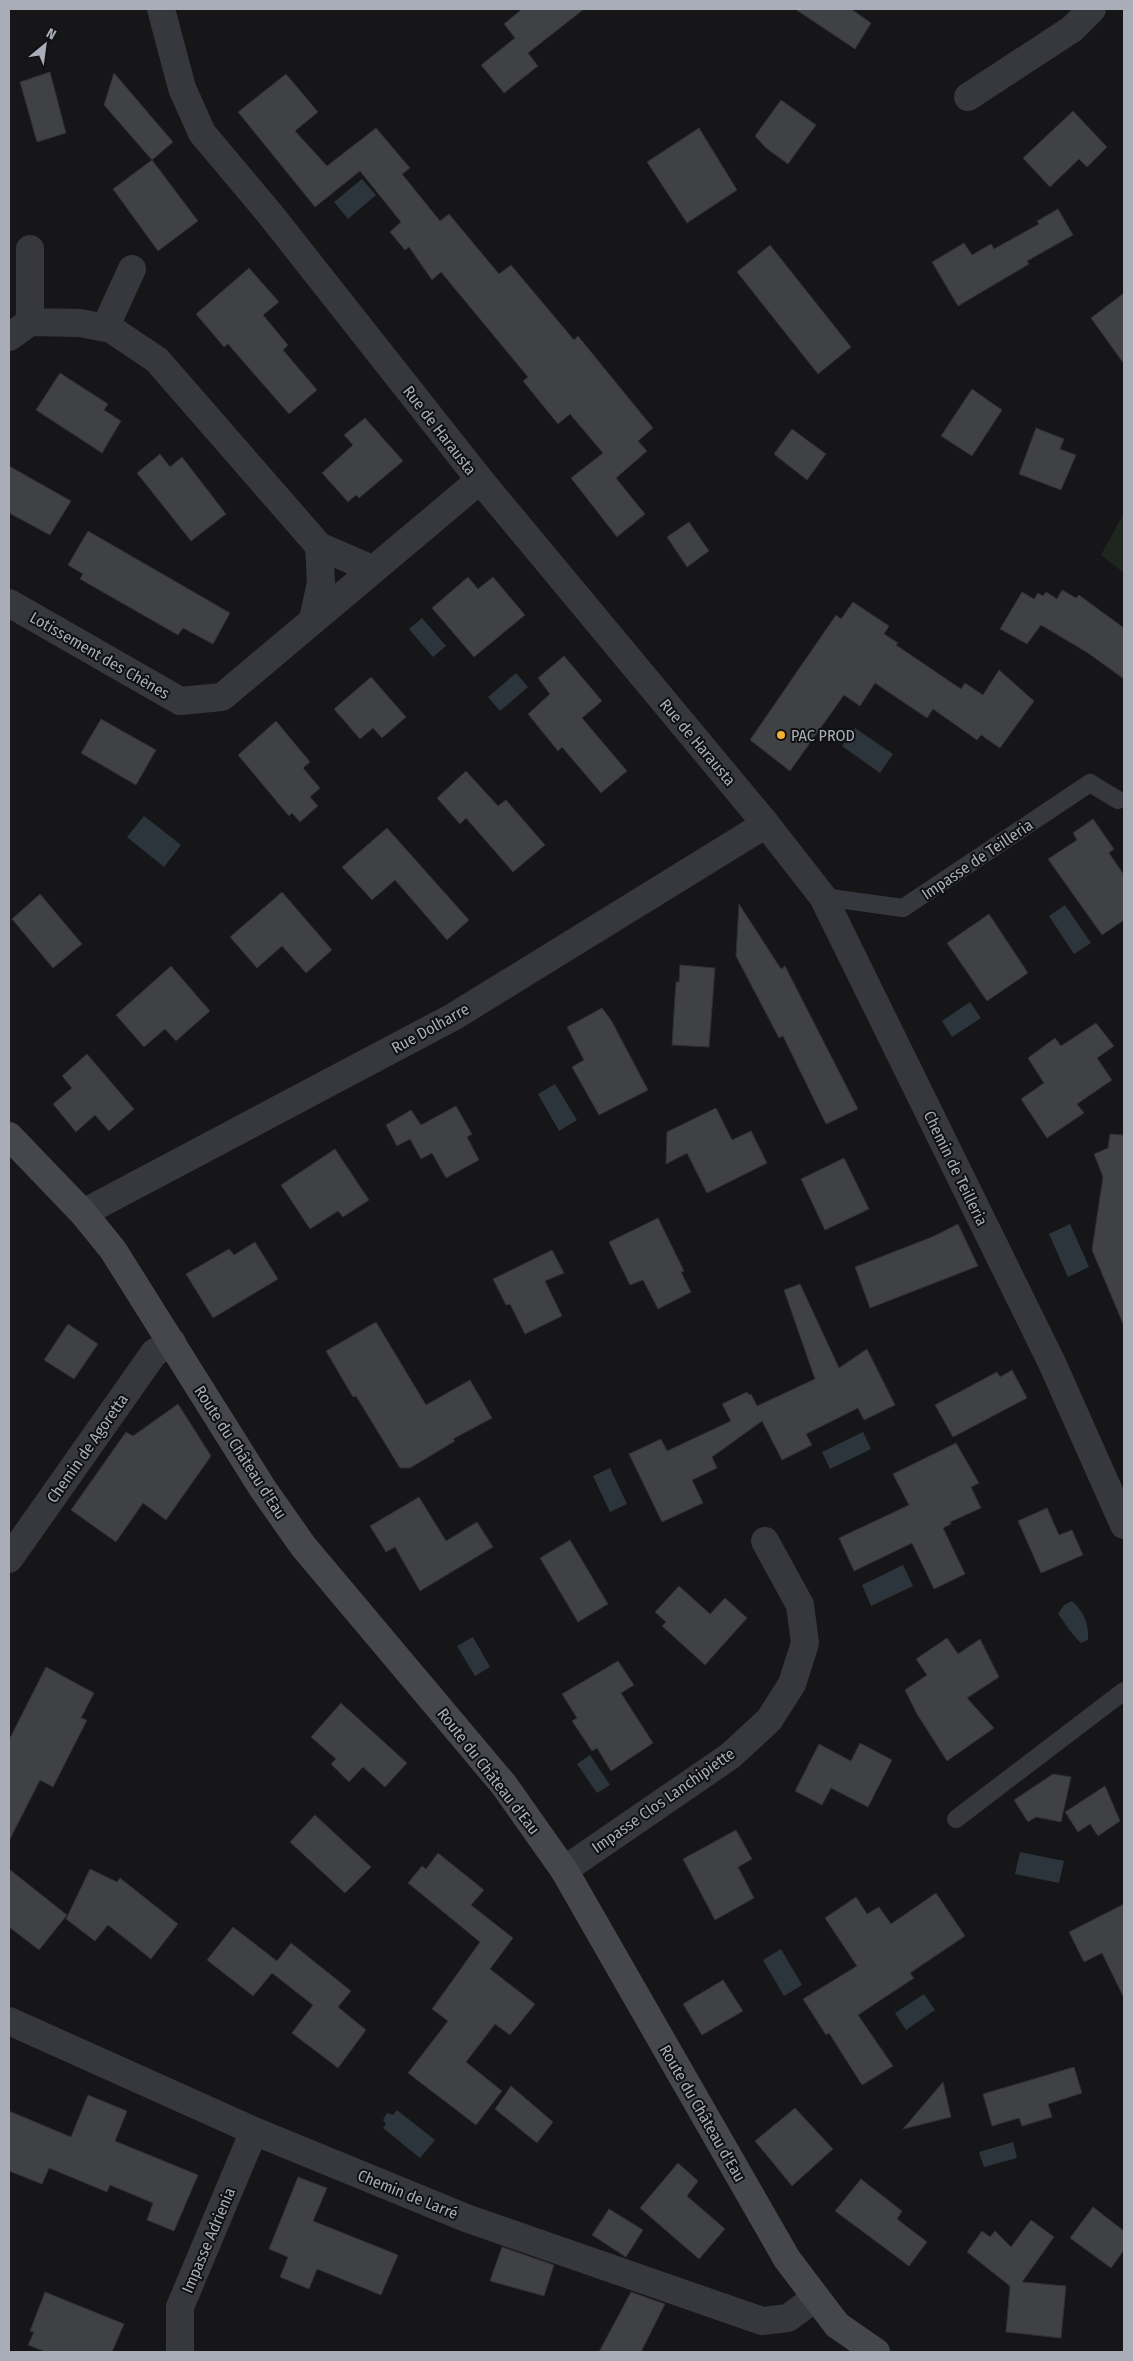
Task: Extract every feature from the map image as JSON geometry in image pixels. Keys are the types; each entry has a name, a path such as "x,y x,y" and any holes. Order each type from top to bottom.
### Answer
{"street":[{"name":"Rue de Harausta","path":"161,9 182,88 202,133 276,222 480,480 766,824"},
{"path":"968,97 1072,29 1092,9"},
{"path":"30,249 20,330 80,323 111,329 157,360 318,546 372,569"},
{"path":"105,328 132,269"},
{"name":"Lotissement des Chênes","path":"9,603 180,701 222,697 480,480"},
{"path":"313,619 321,583 318,546"},
{"name":"Chemin de Teilleria","path":"766,824 823,897 1052,1363 1124,1525"},
{"name":"Rue Dolharre","path":"83,1213 453,1017 766,824"},
{"name":"Route du Château d'Eau","path":"9,1136 83,1213 113,1250 263,1489 303,1546 504,1785 564,1870 787,2259 837,2325 876,2352"},
{"name":"Chemin de Agoretta","path":"9,1559 154,1353 172,1342"},
{"name":"Impasse Clos Lanchipiette","path":"564,1870 730,1756 768,1720 792,1684 805,1643 800,1605 765,1541"},
{"name":"Chemin de Larré","path":"9,2021 254,2131 466,2218 762,2321 788,2318 816,2298"},
{"name":"Impasse Adrienia","path":"180,2352 180,2307 254,2131"}],"lane":[{"name":"Impasse de Teilleria","path":"823,897 903,908 1090,783 1118,800"},
{"path":"956,1819 1124,1691"}],"shaded area":[{"path":"362,179 376,195 348,219 334,202"},
{"path":"1124,513 1124,573 1101,555"},
{"path":"422,618 446,646 433,657 409,629"},
{"path":"516,673 528,687 500,711 488,697"},
{"path":"855,728 893,754 880,773 842,746"},
{"path":"144,816 181,845 164,867 127,837"},
{"path":"1065,905 1091,943 1074,954 1049,916"},
{"path":"970,1002 981,1018 952,1037 942,1021"},
{"path":"555,1084 577,1120 559,1131 538,1094"},
{"path":"1070,1224 1089,1267 1068,1277 1049,1234"},
{"path":"863,1432 871,1449 830,1469 822,1452"},
{"path":"610,1468 627,1504 610,1512 593,1476"},
{"path":"903,1565 913,1586 871,1606 862,1585"},
{"path":"1072,1601 1080,1609 1087,1623 1088,1640 1081,1643 1071,1633 1058,1614 1064,1605"},
{"path":"473,1637 490,1667 475,1676 457,1646"},
{"path":"590,1755 610,1785 597,1793 577,1764"},
{"path":"1020,1852 1064,1861 1059,1883 1015,1874"},
{"path":"781,1949 802,1985 784,1996 763,1960"},
{"path":"924,1994 935,2010 906,2030 895,2013"},
{"path":"397,2110 435,2140 420,2158 383,2128 386,2124 383,2120 387,2113 393,2115"},
{"path":"1013,2142 1017,2158 984,2167 979,2152"}],"building":[{"path":"522,9 584,9 528,53 538,66 504,93 481,65 515,38 504,24"},
{"path":"795,9 851,9 871,23 855,49"},
{"path":"50,72 66,133 37,142 20,82"},
{"path":"114,73 173,142 152,160 104,105"},
{"path":"286,74 318,112 295,131 327,166 376,128 410,168 402,174 440,221 449,214 499,274 511,265 574,340 578,336 653,428 638,441 647,451 616,478 645,514 617,537 571,478 603,453 570,414 558,424 523,381 528,377 441,272 432,280 409,247 405,250 390,232 401,222 360,171 315,207 238,112"},
{"path":"781,100 816,125 788,164 766,148 755,136"},
{"path":"1073,111 1107,147 1087,167 1079,159 1050,187 1023,158"},
{"path":"699,128 737,190 687,223 647,162"},
{"path":"152,160 198,221 158,251 113,189"},
{"path":"1058,209 1073,235 1027,261 1029,264 958,306 932,262 964,243 972,255 991,244 994,249 1039,224 1037,221"},
{"path":"770,245 851,347 818,374 737,272"},
{"path":"249,268 279,302 263,315 288,345 283,350 317,390 289,414 228,344 224,347 196,314"},
{"path":"1124,293 1124,364 1091,318"},
{"path":"60,373 108,404 104,410 121,421 102,453 36,410"},
{"path":"972,389 1002,410 972,456 941,436"},
{"path":"365,418 403,461 359,498 356,495 348,502 322,473 353,445 344,435"},
{"path":"1036,428 1064,439 1060,449 1076,455 1061,490 1019,474"},
{"path":"792,429 826,454 807,480 774,454"},
{"path":"160,454 170,467 182,457 226,514 191,541 137,473"},
{"path":"9,466 71,501 50,535 9,513"},
{"path":"689,522 709,551 687,567 667,537"},
{"path":"88,531 230,613 213,644 183,628 178,635 80,579 83,574 68,565"},
{"path":"468,577 478,589 493,577 525,615 474,657 432,608"},
{"path":"1062,590 1076,598 1079,595 1124,628 1124,679 1088,653 1041,625 1027,644 1000,629 1022,592 1034,599 1038,593 1043,596 1046,592 1057,599"},
{"path":"853,602 889,626 884,634 898,643 896,645 961,689 965,683 983,695 999,670 1034,701 1000,748 981,735 977,740 933,709 927,718 875,683 860,706 844,695 790,771 750,740 836,615 841,619"},
{"path":"564,656 602,701 582,718 627,771 601,793 562,747 558,751 528,714 550,694 538,678"},
{"path":"371,677 406,717 382,738 373,728 360,739 334,709"},
{"path":"101,719 156,750 136,785 81,753"},
{"path":"276,721 310,762 303,768 320,788 310,797 318,806 300,822 292,813 289,816 238,755"},
{"path":"466,771 498,806 506,800 545,845 513,872 466,818 460,824 437,798"},
{"path":"1093,819 1114,849 1109,853 1124,875 1124,920 1102,935 1048,859 1077,840 1073,833"},
{"path":"387,828 469,920 447,940 395,880 372,900 342,867"},
{"path":"282,892 332,950 306,973 282,946 257,968 230,937"},
{"path":"40,894 82,944 53,968 12,919"},
{"path":"739,904 781,969 785,966 858,1109 826,1124 783,1036 779,1038 736,956"},
{"path":"989,914 1028,973 987,1001 947,943"},
{"path":"680,965 715,968 709,1047 672,1045 676,982 679,982"},
{"path":"171,966 210,1011 176,1041 165,1029 144,1047 116,1015"},
{"path":"602,1008 611,1020 648,1090 599,1115 572,1067 584,1060 567,1027"},
{"path":"1096,1023 1114,1046 1097,1058 1112,1080 1077,1104 1084,1113 1047,1138 1021,1099 1044,1083 1028,1058 1055,1038 1061,1046"},
{"path":"87,1054 134,1109 109,1131 95,1115 76,1132 53,1104 72,1088 62,1076"},
{"path":"456,1106 472,1134 467,1137 479,1160 446,1178 432,1153 421,1159 410,1139 397,1146 386,1125 411,1110 421,1125"},
{"path":"716,1108 732,1140 751,1131 767,1163 707,1193 687,1153 666,1164 667,1132"},
{"path":"1110,1134 1124,1135 1124,1326 1092,1250 1103,1177 1094,1154 1108,1148"},
{"path":"335,1149 369,1200 343,1217 338,1211 310,1229 281,1185"},
{"path":"844,1158 869,1209 825,1230 801,1179"},
{"path":"658,1218 684,1271 681,1272 691,1292 658,1309 643,1280 630,1285 609,1242"},
{"path":"958,1224 978,1266 870,1308 855,1267 932,1237"},
{"path":"255,1242 278,1279 213,1318 186,1274 229,1249 234,1255"},
{"path":"552,1250 564,1273 545,1281 562,1316 525,1334 510,1304 506,1305 493,1279"},
{"path":"800,1284 839,1368 867,1349 895,1405 864,1420 858,1408 806,1434 812,1445 782,1460 762,1421 712,1457 717,1468 692,1480 703,1503 662,1522 629,1454 661,1439 667,1451 731,1421 722,1404 747,1392 749,1395 751,1394 757,1406 815,1379 784,1290"},
{"path":"376,1322 426,1405 470,1380 492,1418 453,1439 455,1441 410,1468 400,1468 356,1396 353,1397 326,1351"},
{"path":"68,1324 98,1344 74,1379 44,1360"},
{"path":"1012,1370 1027,1398 953,1437 935,1405 997,1372 1000,1377"},
{"path":"178,1404 211,1456 166,1520 143,1503 116,1542 71,1510 126,1432 133,1436"},
{"path":"956,1443 979,1483 971,1487 981,1508 950,1522 951,1524 943,1528 965,1574 934,1589 912,1543 854,1571 839,1538 909,1505 893,1474"},
{"path":"419,1497 446,1541 477,1522 493,1547 420,1591 395,1547 386,1552 370,1526"},
{"path":"1047,1508 1059,1535 1072,1530 1083,1555 1041,1573 1018,1521"},
{"path":"570,1540 608,1604 578,1622 540,1558"},
{"path":"679,1586 710,1614 725,1598 747,1618 705,1665 662,1626 666,1622 655,1612"},
{"path":"947,1638 958,1654 980,1639 999,1677 967,1698 994,1728 947,1761 917,1714 905,1690 927,1675 916,1659"},
{"path":"618,1661 634,1685 621,1693 653,1743 611,1771 597,1748 592,1751 572,1721 577,1718 562,1694"},
{"path":"46,1667 94,1693 81,1718 87,1720 53,1787 40,1780 9,1841 9,1740"},
{"path":"341,1703 407,1763 385,1787 363,1767 349,1782 331,1764 336,1759 311,1737"},
{"path":"860,1743 892,1760 868,1807 831,1788 822,1805 795,1791 819,1744 851,1761"},
{"path":"1053,1774 1071,1777 1061,1822 1036,1817 1028,1822 1014,1800"},
{"path":"1105,1786 1120,1821 1098,1836 1090,1824 1078,1832 1065,1812"},
{"path":"315,1815 371,1867 345,1893 290,1842"},
{"path":"736,1830 752,1859 738,1867 754,1898 715,1920 683,1859"},
{"path":"438,1853 484,1890 471,1905 513,1938 490,1969 535,2004 510,2035 495,2024 466,2062 502,2091 476,2125 408,2073 448,2021 432,2009 480,1942 408,1883 422,1866 426,1869"},
{"path":"9,1869 67,1915 39,1950 9,1927"},
{"path":"90,1869 117,1882 120,1878 178,1924 151,1959 108,1925 95,1941 66,1919"},
{"path":"936,1893 965,1936 910,1973 914,1978 858,2015 893,2066 862,2085 829,2033 826,2035 803,1999 857,1966 825,1918 856,1897 867,1914 879,1907 891,1924"},
{"path":"1124,1904 1124,1998 1102,1953 1084,1962 1069,1932"},
{"path":"233,1927 277,1961 291,1943 351,1991 338,2007 366,2030 338,2068 292,2033 313,2005 272,1973 253,1996 207,1960"},
{"path":"723,1980 743,2011 702,2035 683,2004"},
{"path":"1074,2067 1082,2093 1048,2104 1052,2117 1022,2126 1019,2118 992,2126 983,2094"},
{"path":"943,2082 951,2117 903,2129"},
{"path":"511,2086 553,2122 537,2143 495,2109"},
{"path":"88,2095 127,2111 115,2141 198,2175 174,2231 147,2220 153,2203 110,2185 107,2192 49,2168 42,2184 9,2171 9,2111 71,2137"},
{"path":"795,2108 833,2149 792,2186 755,2141"},
{"path":"678,2163 698,2181 687,2196 725,2229 699,2259 640,2208"},
{"path":"298,2177 327,2188 313,2221 398,2255 381,2295 317,2269 309,2289 280,2277 288,2257 269,2249"},
{"path":"861,2179 902,2211 897,2219 927,2242 909,2266 835,2211"},
{"path":"1093,2207 1124,2231 1124,2250 1111,2268 1070,2238"},
{"path":"609,2209 643,2230 626,2257 592,2235"},
{"path":"1031,2220 1054,2237 1022,2282 1066,2286 1061,2338 1006,2332 1010,2286 967,2252 982,2231 990,2237 995,2231 1011,2247"},
{"path":"502,2247 554,2265 544,2296 490,2281"},
{"path":"45,2292 124,2324 112,2352 46,2352 28,2345 34,2332 30,2331"},
{"path":"631,2292 665,2304 641,2352 599,2352"}],"place":[{"name":"PAC PROD","path":"781,735"}]}
